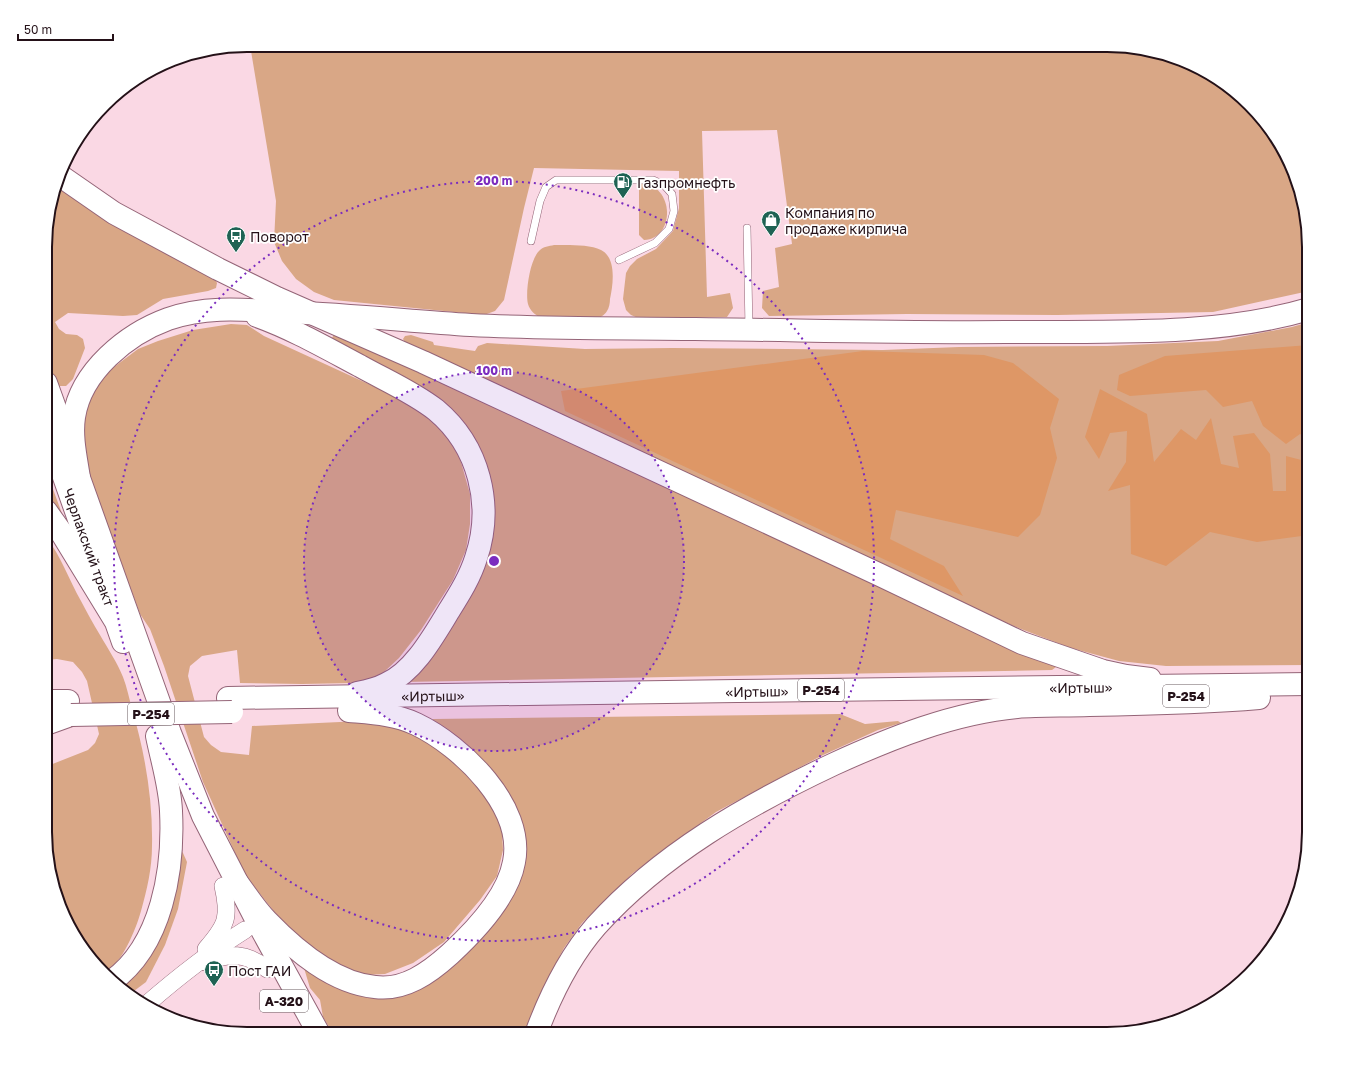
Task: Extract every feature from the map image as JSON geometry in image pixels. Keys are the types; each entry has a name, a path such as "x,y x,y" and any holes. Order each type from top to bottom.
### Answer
{"main road":[{"path":"64,179 114,213 218,269 430,365 878,574 1022,643 1103,671 1140,679 1169,681 1266,680 1302,683"},
{"path":"235,309 292,330 436,410 461,436 468,449 479,478 482,492 483,524 476,557 464,585 432,639 404,672 387,684 355,694 341,704"},
{"path":"229,883 167,726 79,478 73,433 74,415 86,386 104,361 130,338 148,327 167,319 188,313 235,309 515,327 949,332 1166,330 1237,324 1302,310"},
{"name":"Черлакский тракт","path":"52,400 79,478"},
{"name":"Черлакский тракт","path":"52,443 116,622"},
{"path":"52,519 116,622 157,736 190,821 229,883 294,947 331,972 362,985 390,987 418,978 431,970 460,945 474,930 498,899 506,886 514,862 515,844 512,825 508,813 492,788 450,745 416,724 400,718 341,704"},
{"name":"«Иртыш»","path":"341,704 753,690 1302,683"},
{"name":"«Иртыш»","path":"69,708 230,705 1064,699 1302,694"},
{"path":"539,1027 559,981 573,957 596,927 638,886 684,850 732,817 779,791 890,740 943,722 980,713 1016,707 1212,702 1302,695"},
{"name":"Р-254","path":"52,703 69,708"},
{"path":"52,720 69,708"},
{"name":"Р-254","path":"52,713 69,708"},
{"path":"116,977 130,965 145,944 164,895 168,874 171,810 157,736"},
{"name":"А-320","path":"229,883 251,926 314,1027"},
{"name":"А-320","path":"251,926 267,969 298,1027"}],"street":[{"path":"190,968 216,937 225,922 229,883"},
{"path":"149,1001 212,951 251,926"},
{"path":"190,968 216,958 233,955 250,958 267,969"}],"lane":[{"path":"531,241 540,201 546,187 556,180 653,180 664,185 672,194 673,199 674,211 670,229 655,243 619,260"},
{"path":"747,228 749,330"}],"shaded area":[{"path":"251,52 1120,52 1170,62 1193,72 1226,92 1236,100 1262,128 1282,161 1292,184 1302,234 1302,293 1213,312 1057,315 907,314 769,316 762,308 763,291 779,287 775,248 792,244 777,130 702,131 707,297 730,293 733,308 727,317 638,318 631,315 626,310 623,299 626,273 630,266 637,259 656,249 673,231 679,208 679,171 534,168 504,300 495,311 484,315 334,300 314,292 296,279 282,261 274,242 276,201"},
{"path":"639,182 651,185 660,192 665,201 667,212 666,222 662,231 654,237 644,240 639,235"},
{"path":"61,188 215,279 217,283 216,288 208,291 163,299 137,315 123,316 68,313 55,322 59,329 66,334 77,335 83,339 85,348 73,379 66,386 58,386 52,372 52,234"},
{"path":"554,245 578,245 596,248 601,250 610,259 613,272 612,287 608,310 602,316 595,320 540,318 530,309 527,299 527,292 533,260 541,249"},
{"path":"231,324 247,325 264,336 375,387 425,413 447,435 459,455 470,494 470,524 466,550 453,580 421,630 399,658 383,673 368,681 354,683 240,683 237,650 202,656 190,666 188,676 204,737 211,745 221,752 249,755 252,726 383,720 414,730 441,749 476,785 495,811 502,831 503,850 497,876 480,900 444,942 413,963 385,974 364,975 343,968 307,945 276,914 245,875 203,782 164,666 150,629 140,614 86,467 81,437 85,409 95,386 114,367 138,349 158,341 193,330"},
{"path":"1302,324 1302,665 1166,666 1119,661 1071,648 974,609 406,344 403,339 405,336 411,335 433,342 434,345 475,351 478,346 487,343 585,349 672,348 883,350 959,347 1107,346 1218,341"},
{"path":"335,333 1056,667 1052,670 403,682 480,568 469,436 335,344 332,338"},
{"path":"1302,346 1302,435 1300,434 1286,444 1263,426 1252,401 1223,407 1206,390 1130,396 1117,390 1119,375 1165,356"},
{"path":"863,351 984,355 1013,363 1059,399 1050,428 1057,458 1040,515 1018,537 896,510 890,539 944,566 963,596 565,411 561,391"},
{"path":"1100,389 1147,414 1154,462 1181,429 1196,440 1211,418 1221,464 1239,468 1233,436 1254,433 1270,454 1273,491 1286,491 1286,456 1302,460 1302,536 1257,542 1210,532 1166,566 1131,554 1130,485 1108,491 1126,462 1127,431 1110,433 1099,459 1085,437"},
{"path":"52,486 72,541 52,504"},
{"path":"52,546 123,677 141,742 150,794 152,846 147,887 139,918 128,945 117,962 109,970 92,951 78,930 62,895 56,870 52,845 52,764 88,750 95,743 99,734 87,681 82,672 73,662 52,659"},
{"path":"840,714 865,724 898,721 901,723 878,730 821,756 716,812 633,873 582,923 564,948 543,988 527,1027 329,1027 323,1017 320,1000 310,988 304,968 329,984 350,993 379,997 462,951 524,842 433,719"},
{"path":"180,849 187,862 178,909 165,945 146,982 134,991 119,979"}],"place":[{"name":"Газпромнефть","path":"623,199"},
{"name":"Компания по продаже кирпича","path":"771,237"},
{"name":"Поворот","path":"236,253"},
{"name":"Пост ГАИ","path":"214,987"}]}
